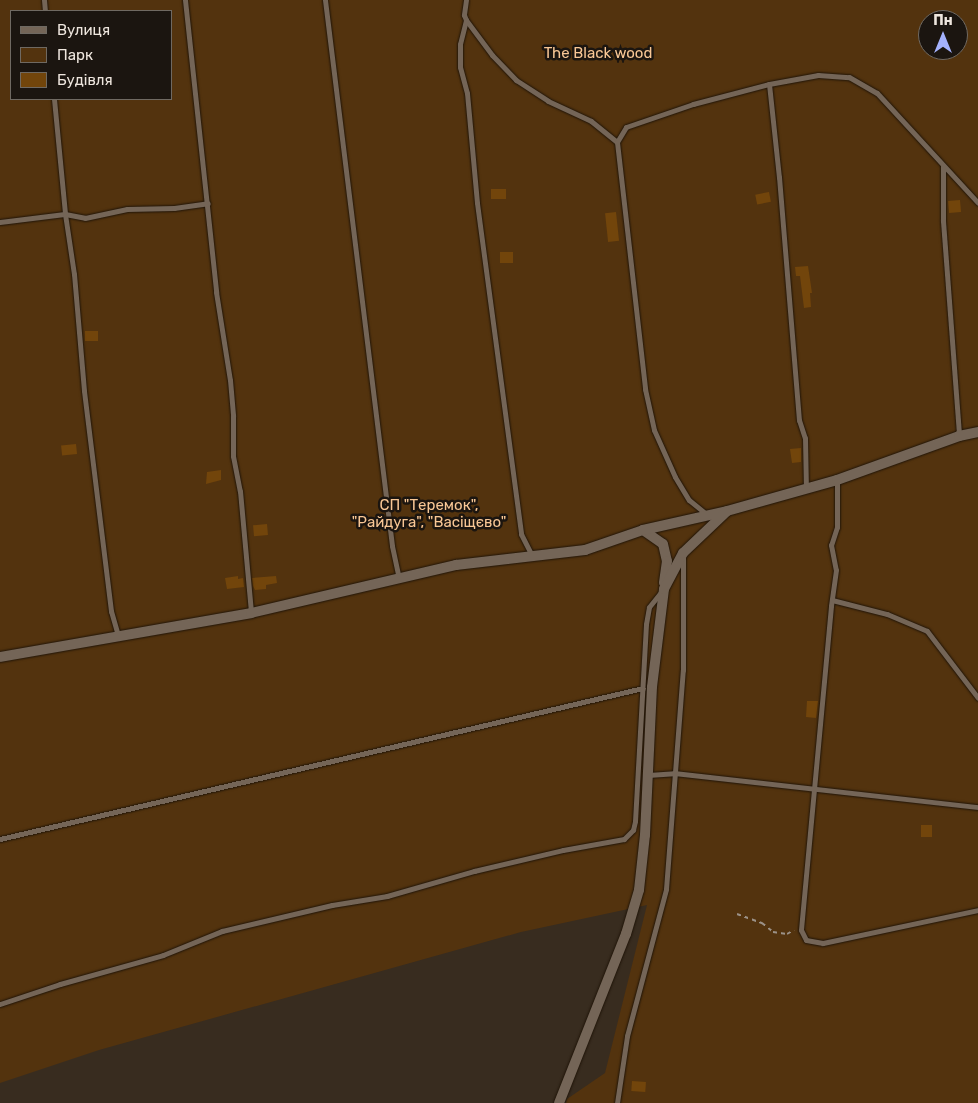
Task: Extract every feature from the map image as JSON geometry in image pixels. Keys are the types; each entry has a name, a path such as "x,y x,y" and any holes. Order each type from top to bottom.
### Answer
{"street":[{"path":"0,657 251,613 456,565 585,550 643,530 727,512 837,480 959,436 978,432"},
{"path":"664,589 683,553 727,512"},
{"path":"559,1103 626,934 639,890 652,687 667,560 663,544 643,530"}],"lane":[{"path":"185,0 216,292 230,380 233,416 233,456 240,491 251,613"},
{"path":"325,0 391,536 399,578"},
{"path":"466,0 464,16 466,20 492,55 516,80 548,101 591,121 617,142"},
{"path":"466,20 460,44 460,67 467,93 476,202 521,534 532,556"},
{"path":"708,516 689,500 675,477 654,430 645,389 617,142 626,127 693,104 769,84 818,75 849,77 877,93 978,203"},
{"path":"769,84 780,186 799,420 805,438 806,488"},
{"path":"54,100 65,214 74,274 84,391 110,602 118,637"},
{"path":"943,165 943,222 959,436"},
{"path":"0,222 65,214 85,218 127,209 174,208 208,203"},
{"path":"837,480 837,527 831,545 836,570 801,930 806,940 823,942 978,910"},
{"path":"617,1103 627,1036 666,889 683,670 683,553"},
{"path":"0,1004 60,984 163,955 222,931 332,906 387,896 474,871 563,850 624,839 633,830 635,821 646,624 649,606 664,589"},
{"path":"832,600 887,614 926,631 978,698"},
{"path":"0,839 643,688"},
{"path":"647,775 674,773 814,787 978,807"}],"path":[{"path":"738,914 762,923 773,932 787,934 796,929 802,921"}],"green space":[{"name":"СП \"Теремок\", \"Райдуга\", \"Васіщєво\"","path":"0,0 978,0 978,1103 566,1103 567,1099 605,1073 647,905 521,932 99,1050 0,1083"}],"building":[{"path":"491,189 506,189 506,199 491,199"},
{"path":"769,192 771,202 757,204 755,195"},
{"path":"960,200 961,212 949,213 948,201"},
{"path":"616,212 619,241 608,242 605,213"},
{"path":"500,252 513,252 513,263 500,263"},
{"path":"808,266 812,293 810,293 811,307 804,308 800,276 796,276 795,267"},
{"path":"85,331 98,331 98,341 85,341"},
{"path":"76,444 77,454 62,456 61,446"},
{"path":"801,448 801,462 792,463 790,449"},
{"path":"221,470 221,480 206,484 207,472"},
{"path":"267,524 268,535 254,536 253,525"},
{"path":"238,576 238,579 243,578 244,587 227,589 225,578"},
{"path":"276,576 277,583 266,585 266,589 255,590 252,578"},
{"path":"807,701 818,701 816,718 806,717"},
{"path":"921,825 932,825 932,837 921,837"},
{"path":"632,1081 646,1082 645,1092 631,1091"}],"park label":[{"name":"The Black wood","path":"598,54"}]}
